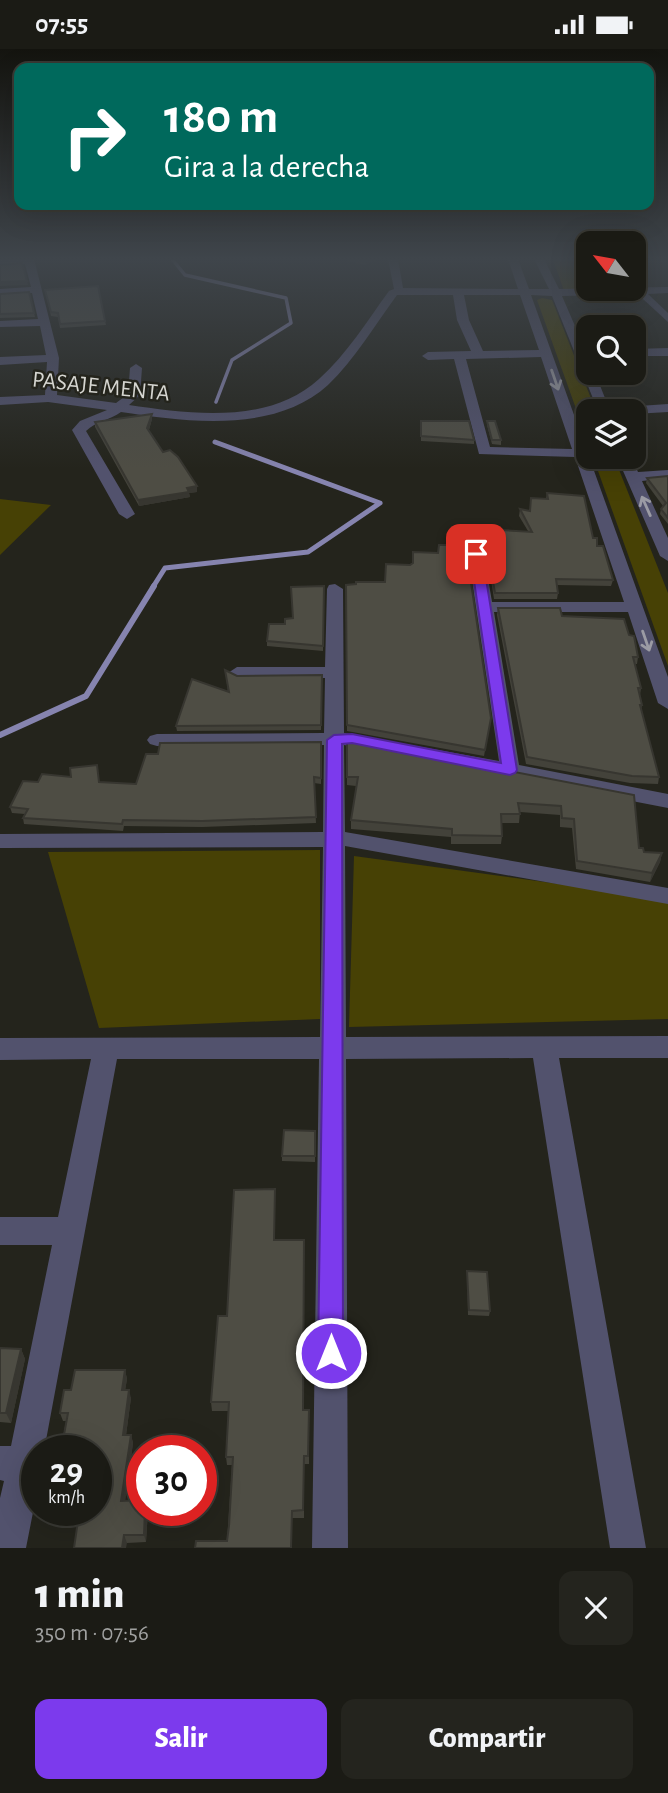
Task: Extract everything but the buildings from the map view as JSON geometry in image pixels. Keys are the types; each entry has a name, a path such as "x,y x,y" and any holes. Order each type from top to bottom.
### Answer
{"street":[{"path":"47,329 53,358 51,398"},
{"name":"PASAJE MENTA","path":"0,401 51,398 163,415 208,416 262,410 291,402 327,379 365,329"},
{"path":"467,329 479,355"},
{"path":"538,329 576,439"},
{"path":"646,353 668,352"},
{"path":"428,356 546,353"},
{"path":"459,355 484,451 576,453"},
{"path":"0,361 53,358"},
{"path":"127,514 79,430 85,423 108,415 134,395 136,368"},
{"path":"646,409 668,408"},
{"path":"587,469 668,703"},
{"path":"629,469 665,540 668,556"},
{"path":"633,477 668,474"},
{"path":"490,535 476,554 510,770"},
{"path":"330,1548 335,589"},
{"path":"485,607 634,607"},
{"path":"237,673 335,672"},
{"path":"157,740 352,739 668,800"},
{"path":"0,841 352,839 668,896"},
{"path":"544,1046 628,1548"},
{"path":"0,1049 668,1047"},
{"path":"8,1548 12,1464 70,1231 106,1048"},
{"path":"0,1231 70,1231"}],"shaded area":[{"path":"547,329 563,329 576,361 576,385 586,385 591,399 576,399 576,409"},
{"path":"597,469 619,469 668,593 668,666"},
{"path":"0,499 51,505 0,555"},
{"path":"320,850 320,1019 99,1028 48,852"},
{"path":"354,856 668,899 668,1019 349,1027"}],"waterway":[{"path":"216,402 232,360 282,329"},
{"path":"153,587 165,568 308,552 380,503 215,442"},
{"path":"0,735 86,696 154,586"}],"route":[{"path":"331,1353 334,740 352,739 510,770 476,554"}]}
